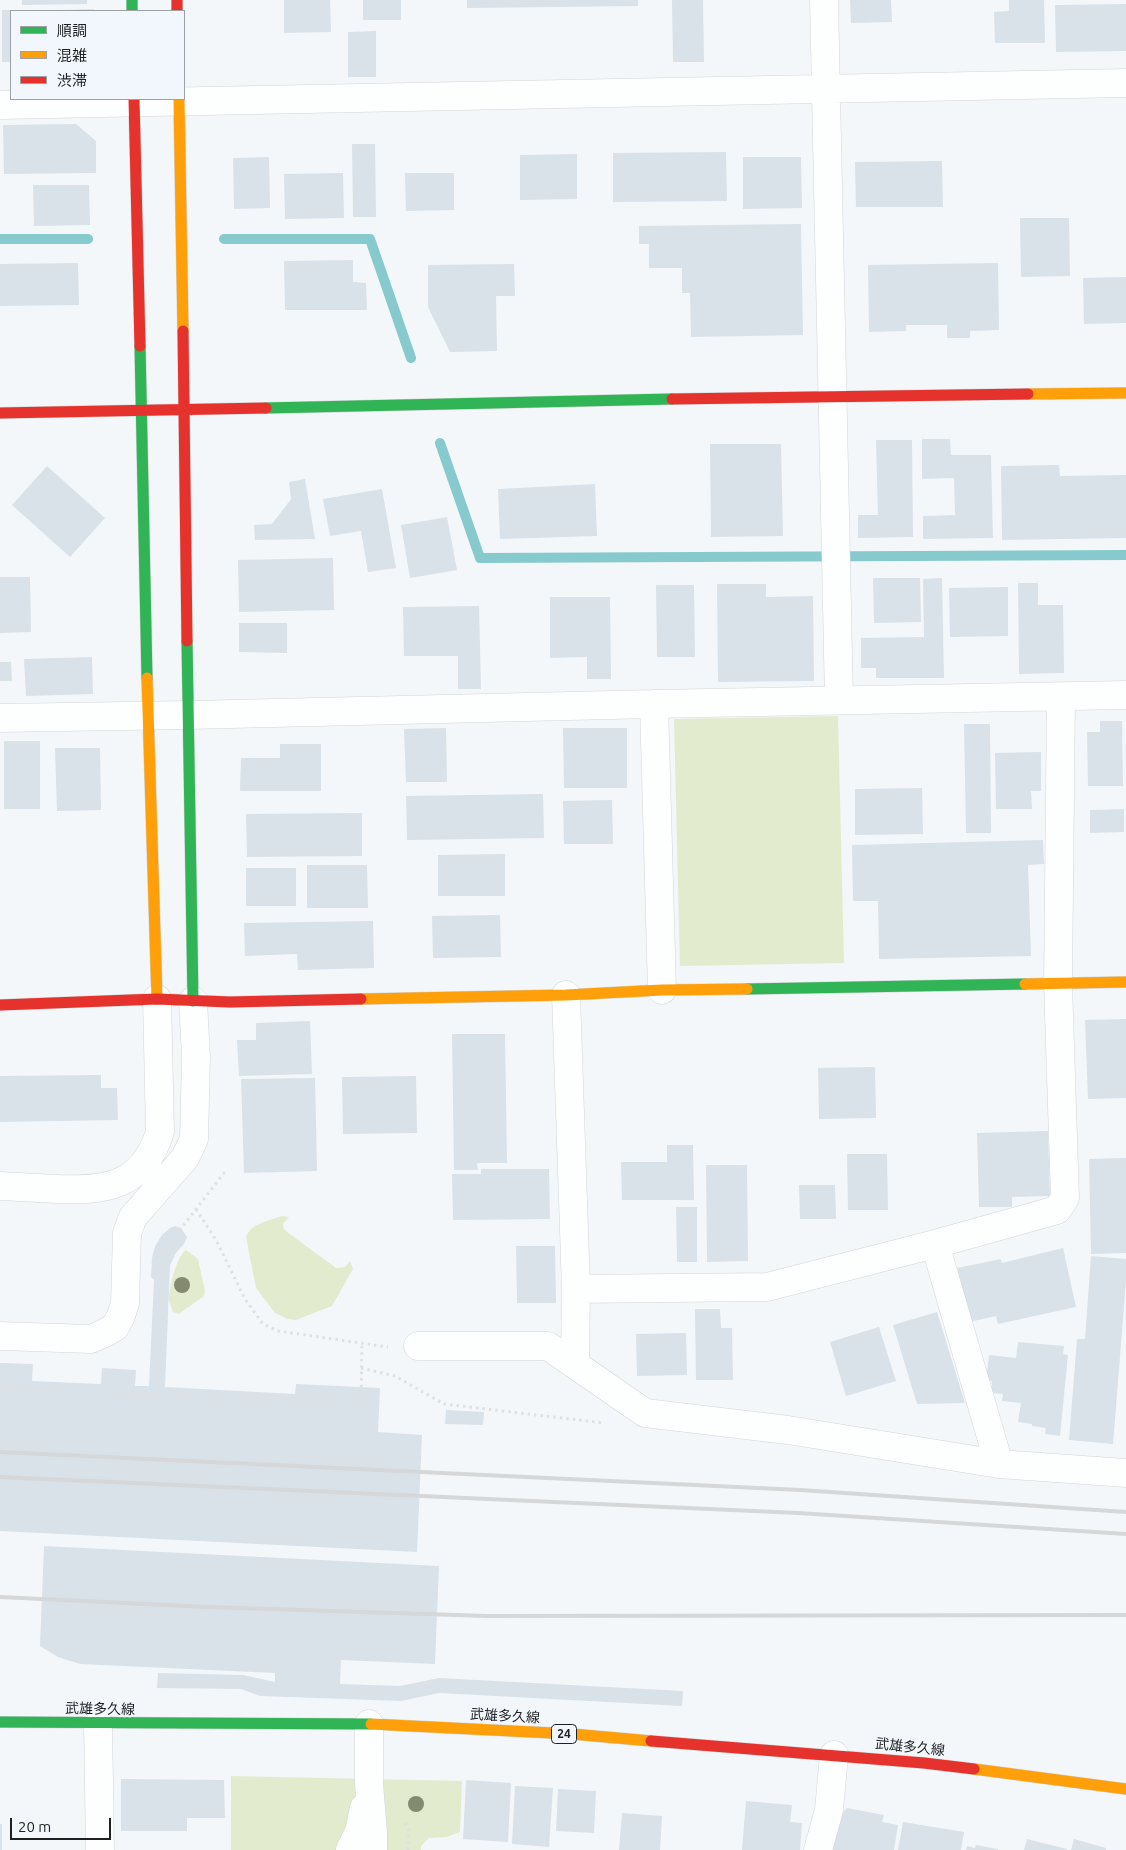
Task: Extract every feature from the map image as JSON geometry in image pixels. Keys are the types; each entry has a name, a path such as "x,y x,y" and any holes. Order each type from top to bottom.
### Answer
{"street":[{"path":"824,0 839,700"},
{"path":"185,100 826,90 1126,83"},
{"path":"0,1186 81,1190 112,1186 127,1178 139,1168 156,1145 160,1132 134,100"},
{"path":"0,105 179,100 193,1001 196,1057 194,1139 185,1158 133,1217 127,1233 125,1303 115,1327 91,1338 0,1336"},
{"path":"0,413 833,396 1126,393"},
{"path":"0,718 189,716 839,700 1126,696"},
{"path":"576,1289 767,1287 935,1244 1057,1210 1065,1198 1058,984 1060,697"},
{"path":"654,704 662,990"},
{"path":"0,1005 157,999 230,1002 566,995 662,990 1126,982"},
{"path":"566,995 576,1289 575,1364"},
{"path":"935,1244 999,1464"},
{"path":"418,1346 548,1346 645,1413 788,1430 999,1464 1126,1473"},
{"name":"武雄多久線","path":"0,1722 369,1724 572,1734 924,1763 1126,1789"},
{"path":"98,1724 100,1850"},
{"path":"369,1724 369,1784 373,1850"},
{"path":"818,1850 829,1810 834,1755"},
{"path":"350,1850 359,1832 369,1784"}],"path":[{"path":"158,1394 163,1252 227,1169"},
{"path":"196,1209 216,1240 245,1299 263,1324 278,1331 385,1347 418,1346"},
{"path":"0,1388 361,1403 362,1343"},
{"path":"361,1368 395,1376 444,1404 607,1424"},
{"path":"307,1401 307,1409"}],"green space":[{"path":"838,716 844,963 680,966 674,719"},
{"path":"282,1216 289,1217 283,1224 287,1232 336,1268 345,1267 350,1261 353,1269 332,1306 296,1320 288,1319 275,1313 256,1288 246,1237 248,1232 256,1226"},
{"path":"186,1250 198,1259 205,1291 204,1296 179,1314 173,1312 169,1295 176,1265"},
{"path":"231,1776 462,1781 460,1832 447,1837 429,1838 421,1846 421,1850 231,1850"}],"building":[{"path":"22,0 87,0 87,4 22,5"},
{"path":"284,0 330,0 331,32 284,33"},
{"path":"363,0 401,0 401,20 363,20"},
{"path":"467,0 638,0 638,6 467,8"},
{"path":"672,0 703,0 704,62 673,62"},
{"path":"850,0 891,0 892,22 851,23"},
{"path":"1009,0 1044,0 1045,43 995,43 994,12 1009,11"},
{"path":"1126,4 1126,51 1056,52 1055,5"},
{"path":"94,9 94,10 60,10"},
{"path":"2,10 10,10 10,62 2,62"},
{"path":"376,31 376,77 348,77 348,32"},
{"path":"76,124 96,141 96,173 4,174 3,125"},
{"path":"352,144 375,144 376,217 353,217"},
{"path":"726,152 727,201 613,202 613,153"},
{"path":"577,154 577,199 520,200 520,155"},
{"path":"269,157 270,208 234,209 233,158"},
{"path":"743,157 801,157 802,208 743,209"},
{"path":"942,161 943,207 856,207 855,162"},
{"path":"343,173 344,218 285,219 284,174"},
{"path":"405,173 454,173 454,210 406,211"},
{"path":"33,185 89,185 90,225 34,226"},
{"path":"1020,218 1069,218 1070,276 1021,277"},
{"path":"801,224 803,335 691,337 690,293 682,293 682,268 649,268 649,244 639,244 639,226"},
{"path":"353,260 353,282 366,283 367,310 285,310 284,261"},
{"path":"78,263 79,305 0,306 0,264"},
{"path":"998,263 999,330 970,331 970,338 947,338 947,325 906,325 906,331 869,332 868,265"},
{"path":"514,264 515,296 496,296 497,351 450,352 428,307 428,265"},
{"path":"1126,277 1126,323 1084,324 1083,278"},
{"path":"922,439 950,439 951,455 991,455 993,538 923,539 923,516 955,515 954,478 922,479"},
{"path":"876,440 912,440 913,537 858,538 858,515 878,515"},
{"path":"710,444 781,444 783,536 711,537"},
{"path":"1059,465 1060,476 1126,475 1126,538 1002,540 1001,466"},
{"path":"47,466 105,518 70,557 12,505"},
{"path":"305,479 315,539 255,540 254,525 272,524 291,499 289,482"},
{"path":"595,484 597,536 500,539 498,489"},
{"path":"382,489 396,568 368,572 361,531 330,536 323,499"},
{"path":"447,517 457,570 410,578 401,525"},
{"path":"333,558 334,610 239,612 238,560"},
{"path":"0,577 30,577 31,632 0,633"},
{"path":"873,578 920,578 921,622 874,623"},
{"path":"942,578 944,678 876,678 876,668 861,668 861,638 924,637 923,579"},
{"path":"1018,583 1038,583 1038,605 1063,605 1064,673 1019,674"},
{"path":"717,584 766,584 766,597 813,596 814,681 718,682"},
{"path":"656,585 694,585 695,657 657,657"},
{"path":"1008,587 1008,636 950,637 949,588"},
{"path":"550,597 610,597 611,679 587,679 587,657 550,658"},
{"path":"479,606 481,689 458,689 458,656 404,656 403,607"},
{"path":"239,623 287,623 287,653 239,652"},
{"path":"92,657 93,694 26,696 24,659"},
{"path":"0,662 11,662 12,681 0,681"},
{"path":"1100,721 1122,721 1123,786 1088,786 1087,732 1100,732"},
{"path":"964,724 990,724 991,833 966,833"},
{"path":"446,728 447,782 406,782 404,729"},
{"path":"563,728 627,728 627,788 564,788"},
{"path":"4,741 40,741 40,809 4,809"},
{"path":"280,744 321,744 321,791 240,791 241,758 280,758"},
{"path":"55,748 100,748 101,810 57,811"},
{"path":"1041,752 1041,791 1031,791 1032,809 996,809 995,753"},
{"path":"922,788 923,834 855,835 855,789"},
{"path":"543,794 544,838 407,840 406,796"},
{"path":"612,800 613,844 564,844 563,801"},
{"path":"1124,809 1124,832 1090,833 1090,810"},
{"path":"362,813 362,856 247,857 246,814"},
{"path":"1043,840 1044,864 1028,865 1031,956 879,959 878,901 853,901 852,845"},
{"path":"505,854 505,896 438,896 438,855"},
{"path":"307,865 367,865 368,908 307,908"},
{"path":"246,868 296,868 296,906 246,906"},
{"path":"500,915 501,957 433,958 432,916"},
{"path":"373,921 374,968 298,970 297,954 245,956 244,923"},
{"path":"1126,1019 1126,1098 1088,1099 1085,1020"},
{"path":"310,1021 312,1074 239,1076 237,1040 256,1040 256,1023"},
{"path":"452,1034 505,1034 507,1163 477,1163 478,1170 454,1170"},
{"path":"875,1067 876,1118 819,1119 818,1068"},
{"path":"101,1075 101,1088 117,1088 118,1120 0,1122 0,1076"},
{"path":"416,1076 417,1133 343,1134 342,1077"},
{"path":"315,1078 317,1171 244,1173 241,1079"},
{"path":"1048,1131 1050,1196 1012,1197 1012,1207 979,1207 977,1133"},
{"path":"667,1145 693,1145 694,1200 622,1200 621,1162 667,1162"},
{"path":"847,1154 887,1154 888,1210 848,1210"},
{"path":"1126,1158 1126,1253 1091,1254 1089,1159"},
{"path":"706,1165 747,1165 748,1261 707,1262"},
{"path":"481,1169 549,1169 550,1219 453,1220 452,1174 481,1174"},
{"path":"799,1185 835,1185 836,1219 800,1219"},
{"path":"676,1207 697,1207 697,1262 677,1262"},
{"path":"175,1226 181,1228 187,1237 170,1265 165,1387 295,1394 296,1384 380,1388 378,1432 422,1435 417,1552 0,1531 0,1363 33,1364 32,1381 101,1384 102,1368 136,1370 135,1386 149,1386 154,1280 151,1277 152,1258 155,1246 162,1235"},
{"path":"516,1246 555,1246 556,1303 517,1303"},
{"path":"1063,1248 1076,1307 998,1324 996,1316 969,1322 957,1268 1001,1259 1002,1263"},
{"path":"1091,1256 1126,1259 1126,1281 1113,1444 1069,1440 1077,1339 1085,1339"},
{"path":"695,1309 720,1309 721,1328 732,1328 733,1380 696,1380"},
{"path":"937,1312 965,1403 917,1404 893,1325"},
{"path":"879,1327 896,1381 846,1396 830,1342"},
{"path":"686,1333 687,1375 637,1376 636,1334"},
{"path":"1018,1342 1064,1346 1063,1354 1068,1355 1060,1436 1045,1434 1046,1428 1018,1422 1021,1403 1002,1401 1003,1394 991,1393 992,1381 986,1380 989,1355 1016,1358"},
{"path":"446,1410 484,1412 483,1425 445,1424"},
{"path":"44,1546 439,1566 435,1664 341,1660 340,1684 400,1686 439,1678 683,1691 682,1706 439,1693 401,1701 260,1696 241,1689 157,1688 158,1673 243,1675 275,1682 275,1673 80,1664 58,1657 40,1646"},
{"path":"121,1779 224,1780 225,1818 187,1818 187,1831 121,1831"},
{"path":"466,1780 511,1783 508,1842 463,1839"},
{"path":"515,1786 553,1788 549,1847 512,1844"},
{"path":"558,1789 596,1791 594,1833 556,1831"},
{"path":"746,1801 792,1805 790,1822 802,1823 800,1850 742,1850"},
{"path":"847,1808 884,1815 882,1822 898,1825 894,1850 831,1850 836,1821"},
{"path":"622,1813 662,1816 660,1850 619,1850"},
{"path":"903,1822 964,1832 961,1850 898,1850"},
{"path":"0,1824 2,1824 2,1850 0,1850"},
{"path":"1027,1839 1067,1849 1067,1850 1024,1850"},
{"path":"1074,1839 1106,1848 1106,1850 1071,1850"},
{"path":"976,1845 998,1850 966,1850 967,1846 975,1848"}],"waterway":[{"path":"0,239 88,239"},
{"path":"224,239 370,239 411,358"},
{"path":"440,443 480,558 1126,555"}],"railway":[{"path":"0,1452 800,1490 1126,1512"},
{"path":"0,1477 798,1513 1126,1534"},
{"path":"0,1597 208,1607 487,1616 1126,1615"}],"traffic: fast":[{"path":"132,0 132,10"},
{"path":"140,346 147,678"},
{"path":"266,408 672,399"},
{"path":"187,641 193,1001"},
{"path":"747,989 1025,984"},
{"path":"0,1722 371,1724"}],"traffic: slow":[{"path":"179,100 183,331"},
{"path":"1028,394 1126,393"},
{"path":"147,678 157,999"},
{"path":"1025,984 1126,982"},
{"path":"361,999 747,989"},
{"path":"371,1724 572,1734 651,1741"},
{"path":"974,1769 1126,1789"}],"traffic: jam":[{"path":"177,0 177,10"},
{"path":"134,100 140,346"},
{"path":"183,331 187,641"},
{"path":"672,399 1028,394"},
{"path":"0,413 266,408"},
{"path":"0,1005 157,999 230,1002 361,999"},
{"path":"651,1741 924,1763 974,1769"}]}
